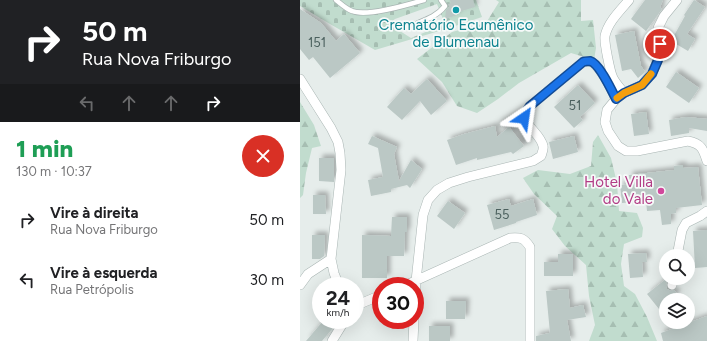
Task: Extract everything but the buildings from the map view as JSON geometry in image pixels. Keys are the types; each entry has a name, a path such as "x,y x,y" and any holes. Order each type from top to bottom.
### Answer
{"street":[{"path":"620,96 609,66 605,37 612,21 629,0"},
{"path":"677,0 664,16 658,28 660,44 658,60 652,74 642,85 620,96 607,110 605,122 608,131 618,146 626,151 636,151 688,141 696,143 702,148 707,162"},
{"path":"416,277 423,215 428,200 437,190 449,183 533,161 541,156 544,148 540,137 524,118 525,113 530,106 583,62 589,61 594,63 620,96"},
{"path":"300,79 338,142 340,153 341,170 331,259 336,277"},
{"path":"678,249 682,230 686,223 707,211"},
{"path":"424,277 510,238 519,237 527,241 530,247 530,341"},
{"path":"300,284 308,274 331,259"},
{"path":"332,341 339,329"},
{"path":"413,341 414,329"}],"lane":[{"path":"336,0 351,11 361,13 396,8 424,0"},
{"path":"418,23 438,14 442,10 444,6 441,0"}],"green space":[{"path":"300,0 476,0 482,17 375,50 300,6","holes":["437,4 445,24 411,38 392,26 391,22 395,19"]},
{"path":"496,0 581,0 581,21 593,20 596,48 594,60 571,53 519,83 477,113 457,106 442,82 417,59 452,32 486,23 499,2"},
{"path":"300,102 314,125 321,146 312,148 303,195 300,198"},
{"path":"598,135 611,158 617,183 619,211 637,213 643,228 642,237 624,244 621,264 624,286 635,294 657,341 589,341 595,325 589,296 586,265 565,246 552,229 557,216 534,194 523,178 538,170 570,174 591,166 593,142"}],"slow traffic":[{"path":"617,98 624,93 642,85 651,74"}],"place":[{"name":"Crematório Ecumênico de Blumenau","path":"456,10"},
{"name":"Hotel Villa do Vale","path":"661,191"}],"route":[{"path":"524,118 525,113 530,106 583,62 589,61 594,63 602,73 616,99 624,93 642,85 652,74 658,60 660,44"}]}
